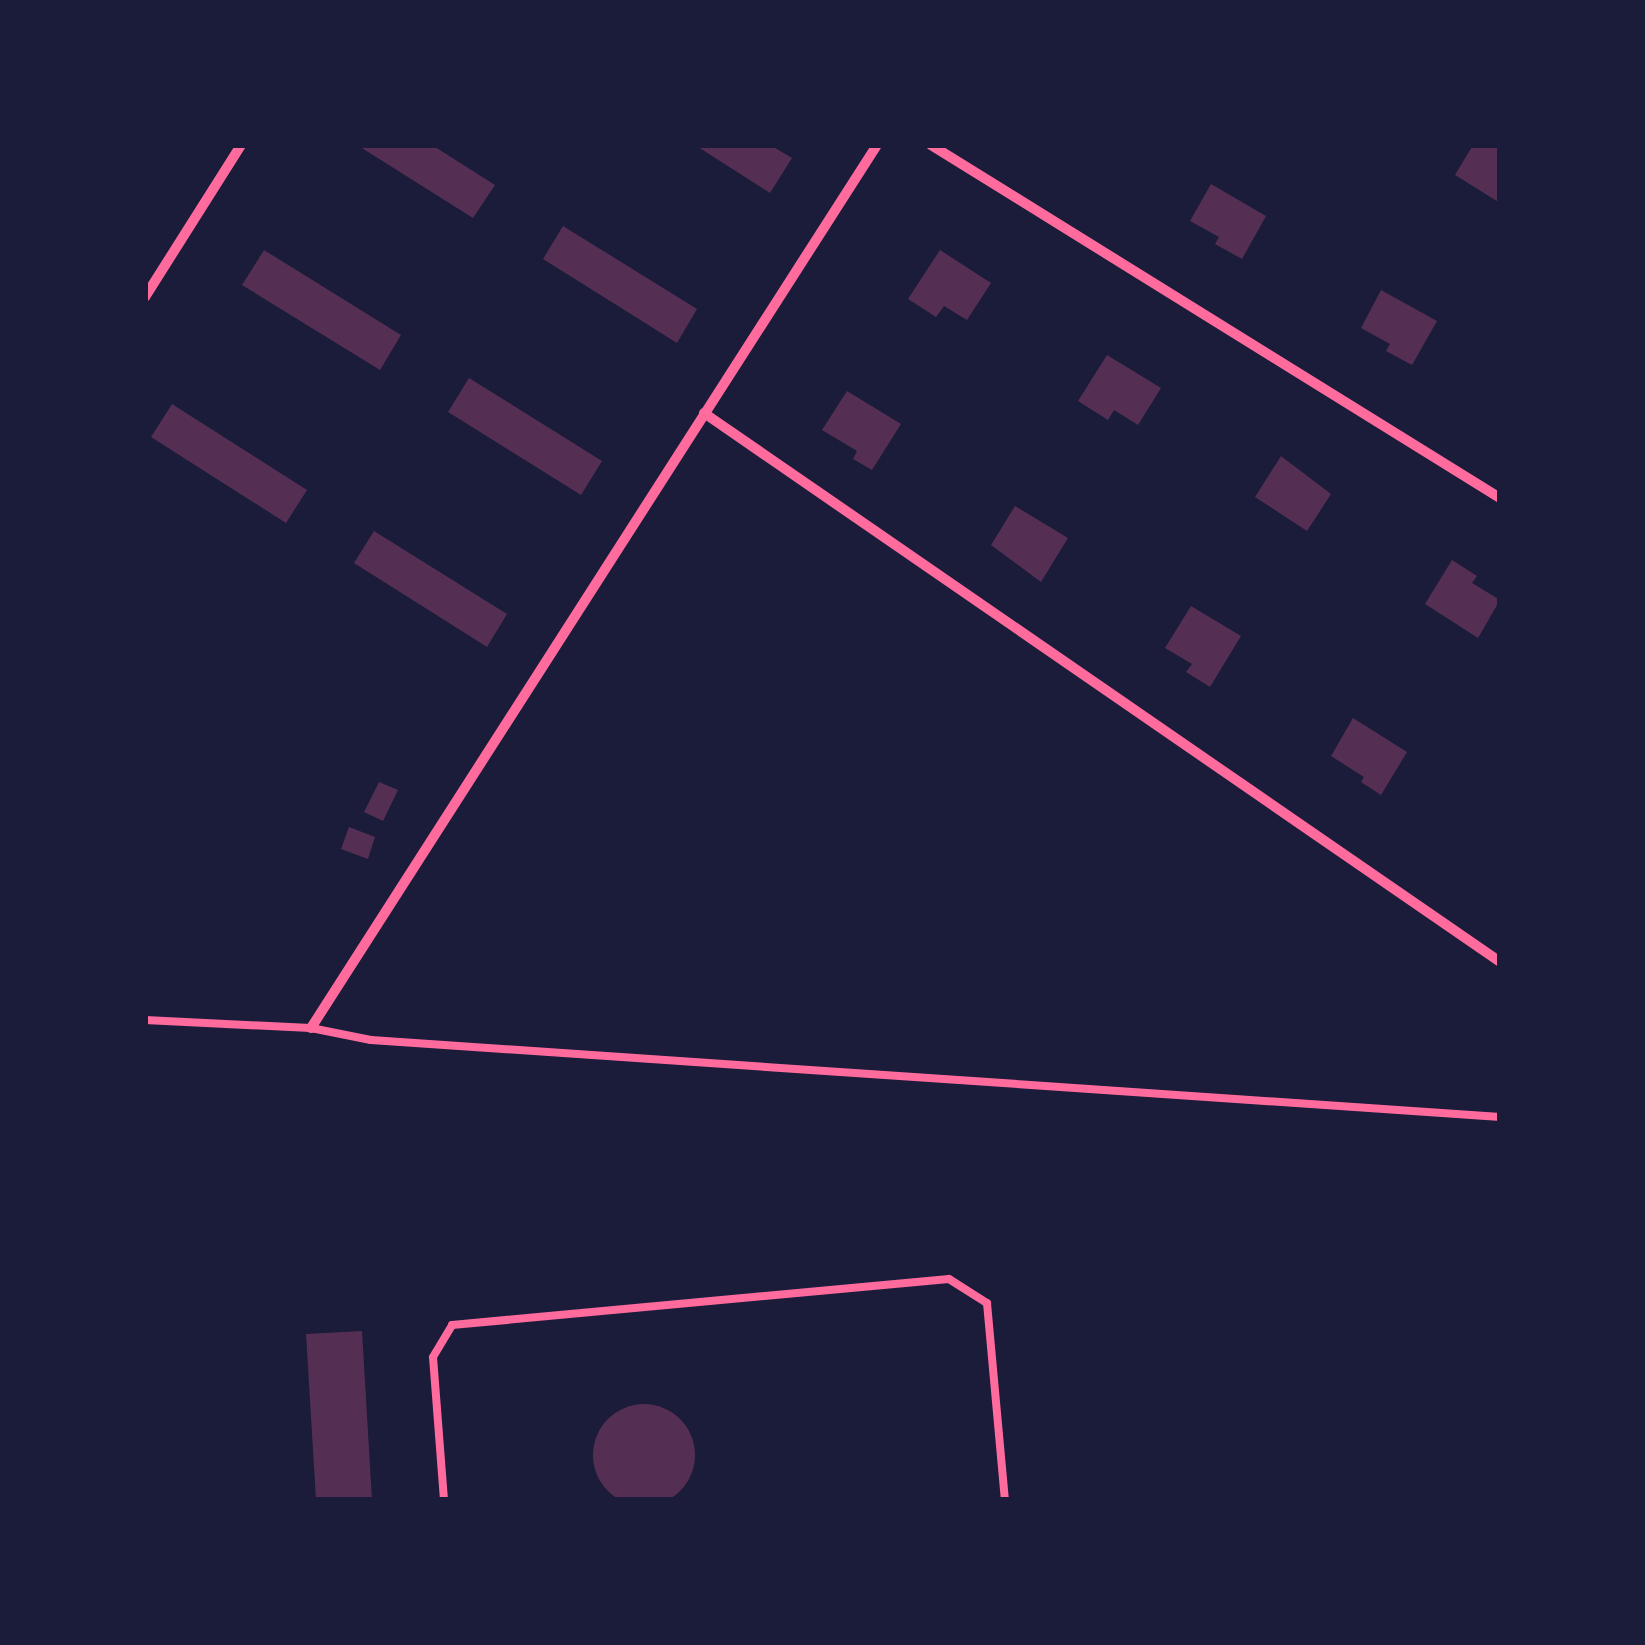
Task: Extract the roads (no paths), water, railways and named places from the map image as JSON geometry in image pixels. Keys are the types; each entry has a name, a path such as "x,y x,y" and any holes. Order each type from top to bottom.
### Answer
{"street":[{"path":"145,297 241,145"},
{"path":"311,1028 877,145"},
{"path":"931,145 1500,498"},
{"path":"704,413 1500,962"}],"lane":[{"path":"145,1020 311,1028 371,1040 1500,1118"},
{"path":"444,1500 432,1356 452,1326 949,1279 987,1303 1005,1500"}]}
